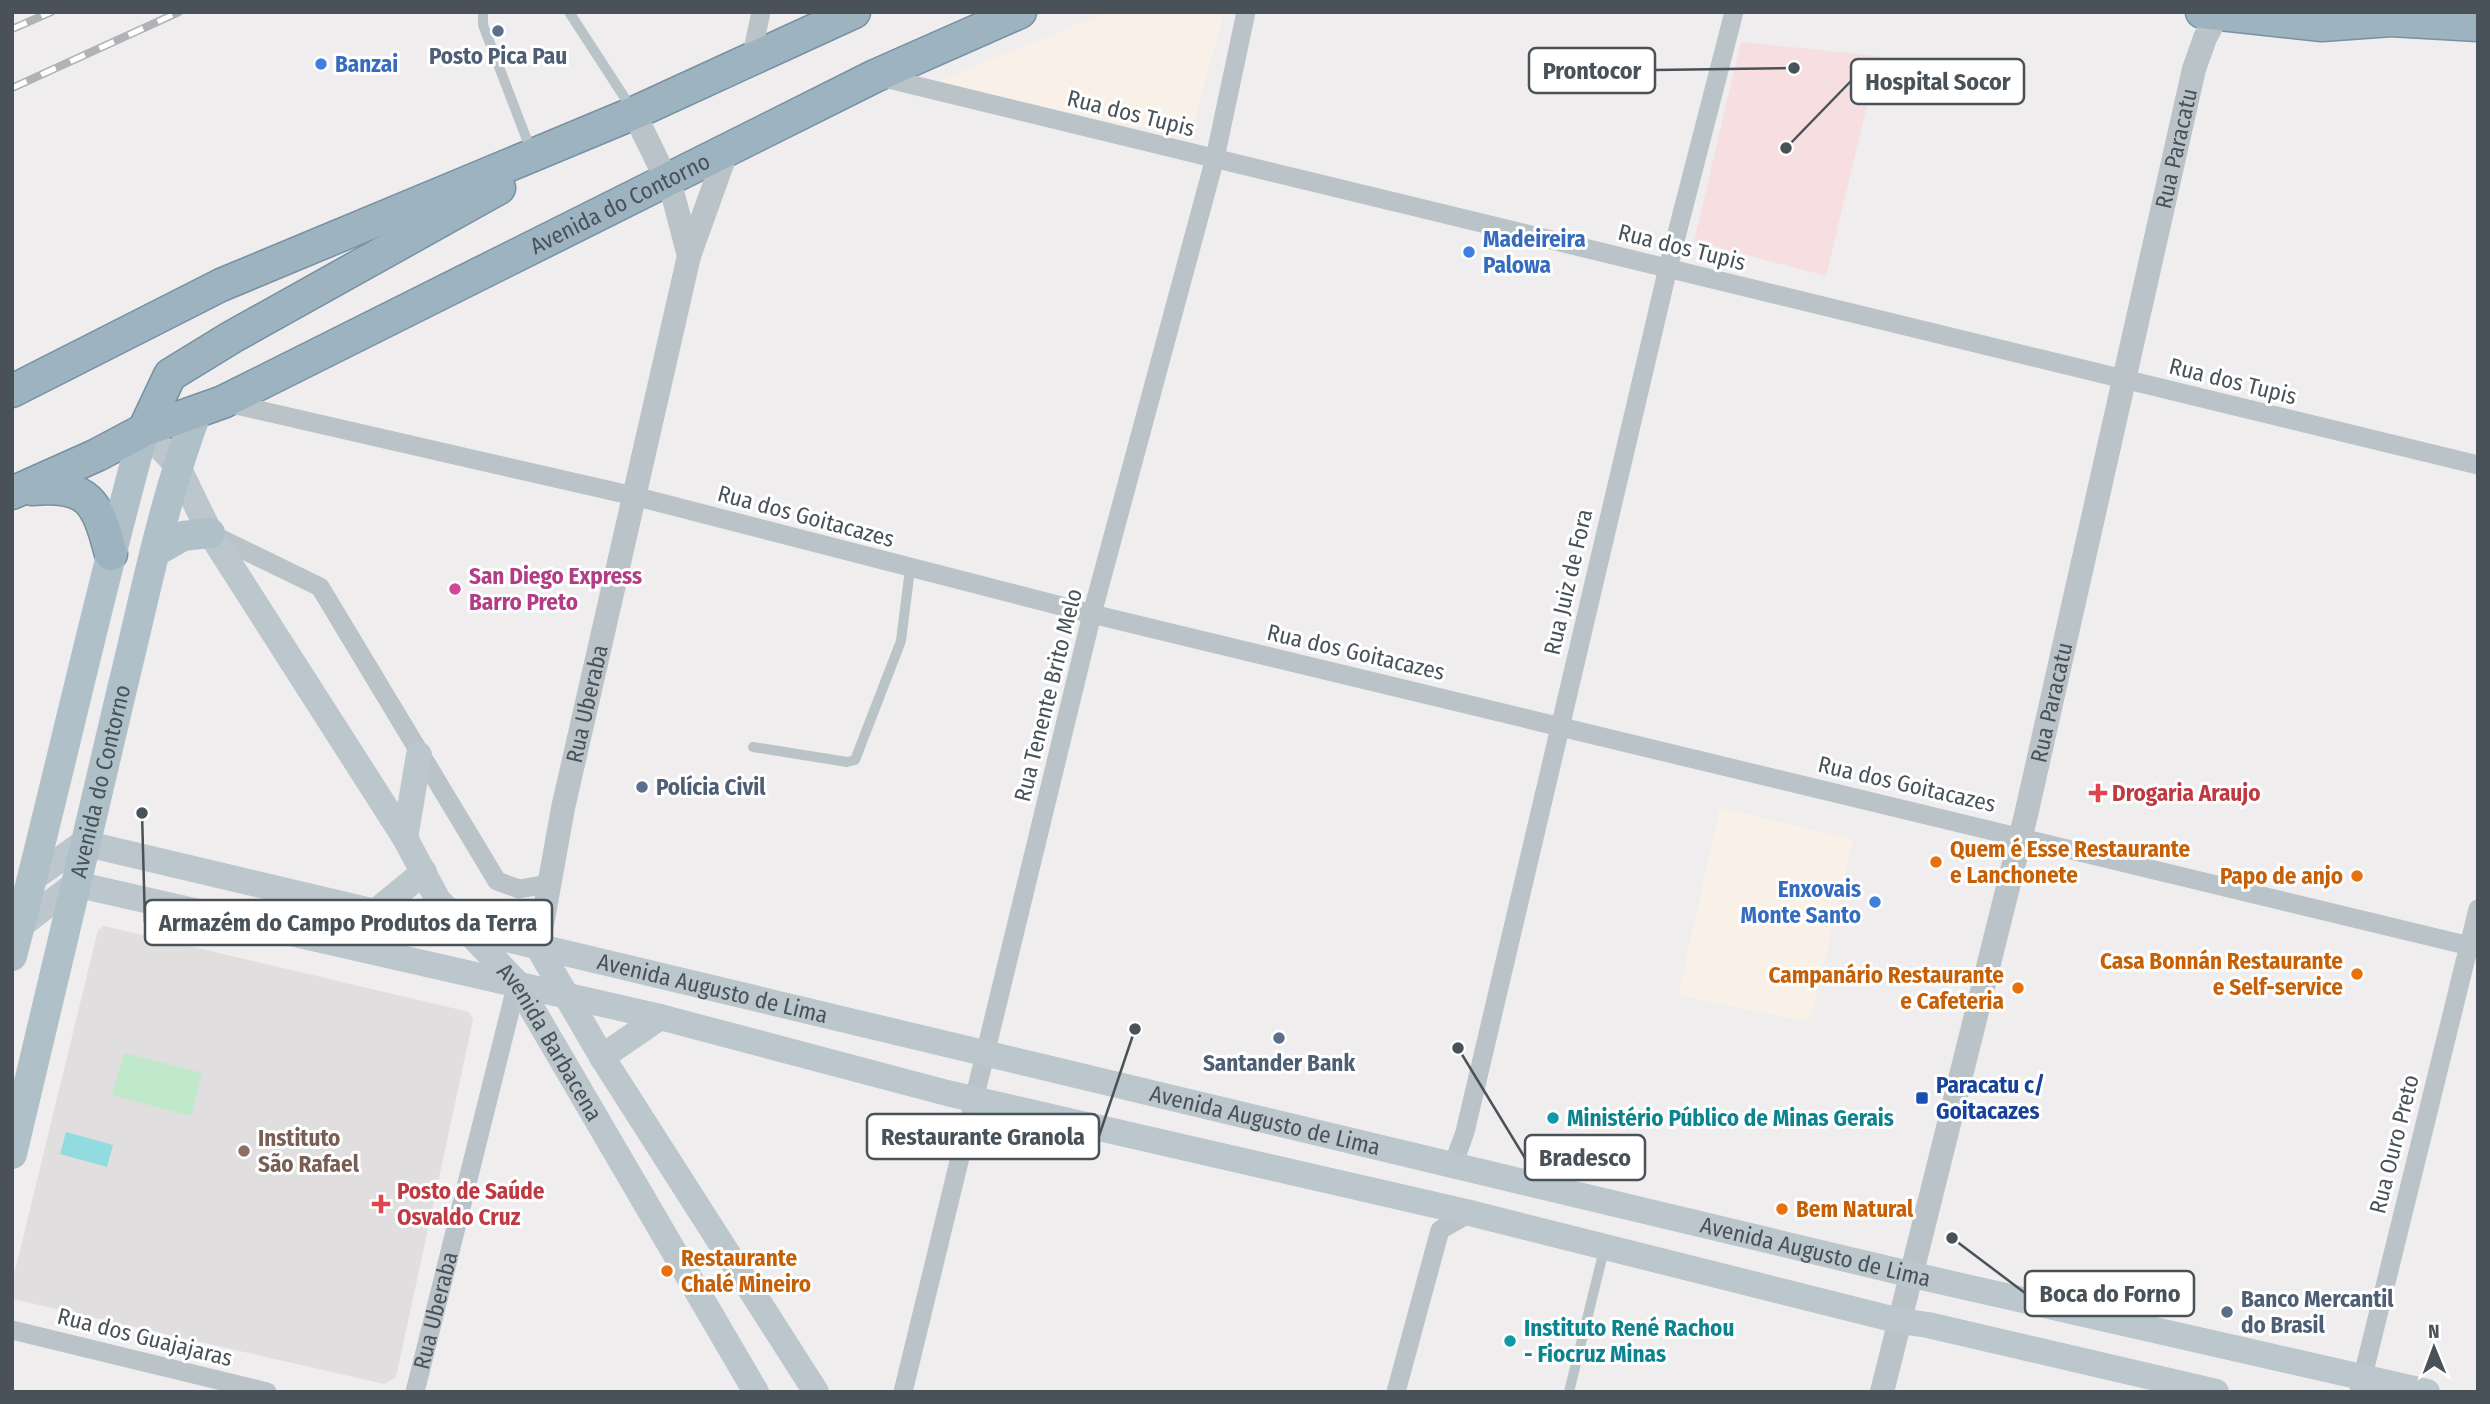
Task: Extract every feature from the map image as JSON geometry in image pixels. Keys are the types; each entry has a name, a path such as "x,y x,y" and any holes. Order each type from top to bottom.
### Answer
{"highway":[{"path":"12,391 221,285 634,113 854,12"},
{"name":"Avenida do Contorno","path":"210,407 875,76 1020,12"},
{"path":"2213,13 2322,25 2391,20 2478,25"},
{"path":"144,429 170,375 232,337 634,113"},
{"path":"16,491 97,455 144,429 210,407"},
{"path":"16,491 61,486 76,489 102,521 111,554"}],"main road":[{"path":"2322,25 2386,34 2478,38"},
{"name":"Avenida do Contorno","path":"12,1154 83,843 177,465 210,407"},
{"name":"Avenida Barbacena","path":"144,429 177,465 210,533 405,838 438,900 517,983 756,1392"},
{"name":"Avenida do Contorno","path":"12,956 22,879 52,802 111,554 144,429"},
{"path":"155,552 183,536 210,533"},
{"path":"405,838 419,755"},
{"path":"22,879 83,843"},
{"name":"Avenida Augusto de Lima","path":"83,843 375,912 469,930 2361,1384 2427,1392"},
{"path":"375,912 424,872"},
{"path":"16,931 75,884"},
{"name":"Avenida Augusto de Lima","path":"75,884 517,983 975,1098 1469,1213 1900,1321 1928,1325 2216,1392"},
{"name":"Avenida Barbacena","path":"538,947 602,1057 816,1392"},
{"path":"602,1057 660,1017"}],"street":[{"path":"751,59 761,12"},
{"name":"Rua Tenente Brito Melo","path":"903,1392 1092,614 1215,158 1246,12"},
{"name":"Rua Juiz de Fora","path":"1453,1165 1465,1132 1668,268 1734,12"},
{"name":"Rua Paracatu","path":"1882,1392 2020,836 2121,379 2194,69 2213,13"},
{"name":"Rua dos Tupis","path":"875,76 2478,465"},
{"name":"Rua Uberaba","path":"634,113 667,178 690,256"},
{"name":"Rua Uberaba","path":"538,947 562,808 690,256 727,150"},
{"name":"Rua dos Goitacazes","path":"210,407 634,496 1092,614 2473,947"},
{"path":"210,533 320,587 497,881 519,889 548,884"},
{"name":"Rua Ouro Preto","path":"2361,1384 2473,947 2478,909"},
{"name":"Rua Uberaba","path":"415,1392 517,983"},
{"path":"1396,1392 1440,1230 1469,1213"},
{"name":"Rua dos Guajajaras","path":"12,1330 267,1392"}],"lane":[{"path":"484,12 482,25 533,155"},
{"path":"569,12 634,113"},
{"path":"753,747 847,762 855,760 901,641 910,569"},
{"path":"1569,1392 1605,1246"}],"shaded area":[{"path":"1107,12 1224,12 1190,137 930,85"},
{"path":"1741,42 1879,56 1826,276 1694,241"},
{"path":"1720,808 1853,839 1812,1013 1805,1021 1678,995"},
{"name":"Instituto São Rafael","path":"104,926 469,1012 473,1020 396,1377 384,1384 13,1299 12,1283 98,930"}],"green space":[{"path":"124,1053 202,1073 191,1116 112,1095"}],"water":[{"path":"66,1132 113,1145 107,1167 60,1154"}],"railway":[{"path":"12,29 51,12"},
{"path":"12,88 179,12"}],"place":[{"name":"Posto Pica Pau","path":"498,31"},
{"name":"Banzai","path":"321,64"},
{"name":"Prontocor","path":"1794,68"},
{"name":"Hospital Socor","path":"1786,148"},
{"name":"Madeireira Palowa","path":"1469,252"},
{"name":"San Diego Express Barro Preto","path":"455,589"},
{"name":"Polícia Civil","path":"642,787"},
{"name":"Drogaria Araujo","path":"2098,793"},
{"name":"Armazém do Campo Produtos da Terra","path":"142,813"},
{"name":"Quem é Esse Restaurante e Lanchonete","path":"1936,862"},
{"name":"Papo de anjo","path":"2357,876"},
{"name":"Enxovais Monte Santo","path":"1875,902"},
{"name":"Casa Bonnán Restaurante e Self-service","path":"2357,974"},
{"name":"Campanário Restaurante e Cafeteria","path":"2018,988"},
{"name":"Restaurante Granola","path":"1135,1029"},
{"name":"Santander Bank","path":"1279,1038"},
{"name":"Bradesco","path":"1458,1048"},
{"name":"Paracatu c/ Goitacazes","path":"1922,1098"},
{"name":"Ministério Público de Minas Gerais","path":"1553,1118"},
{"name":"Instituto São Rafael","path":"244,1151"},
{"name":"Posto de Saúde Osvaldo Cruz","path":"381,1204"},
{"name":"Bem Natural","path":"1782,1209"},
{"name":"Boca do Forno","path":"1952,1238"},
{"name":"Restaurante Chalé Mineiro","path":"667,1271"},
{"name":"Banco Mercantil do Brasil","path":"2227,1312"},
{"name":"Instituto René Rachou - Fiocruz Minas","path":"1510,1341"}]}
